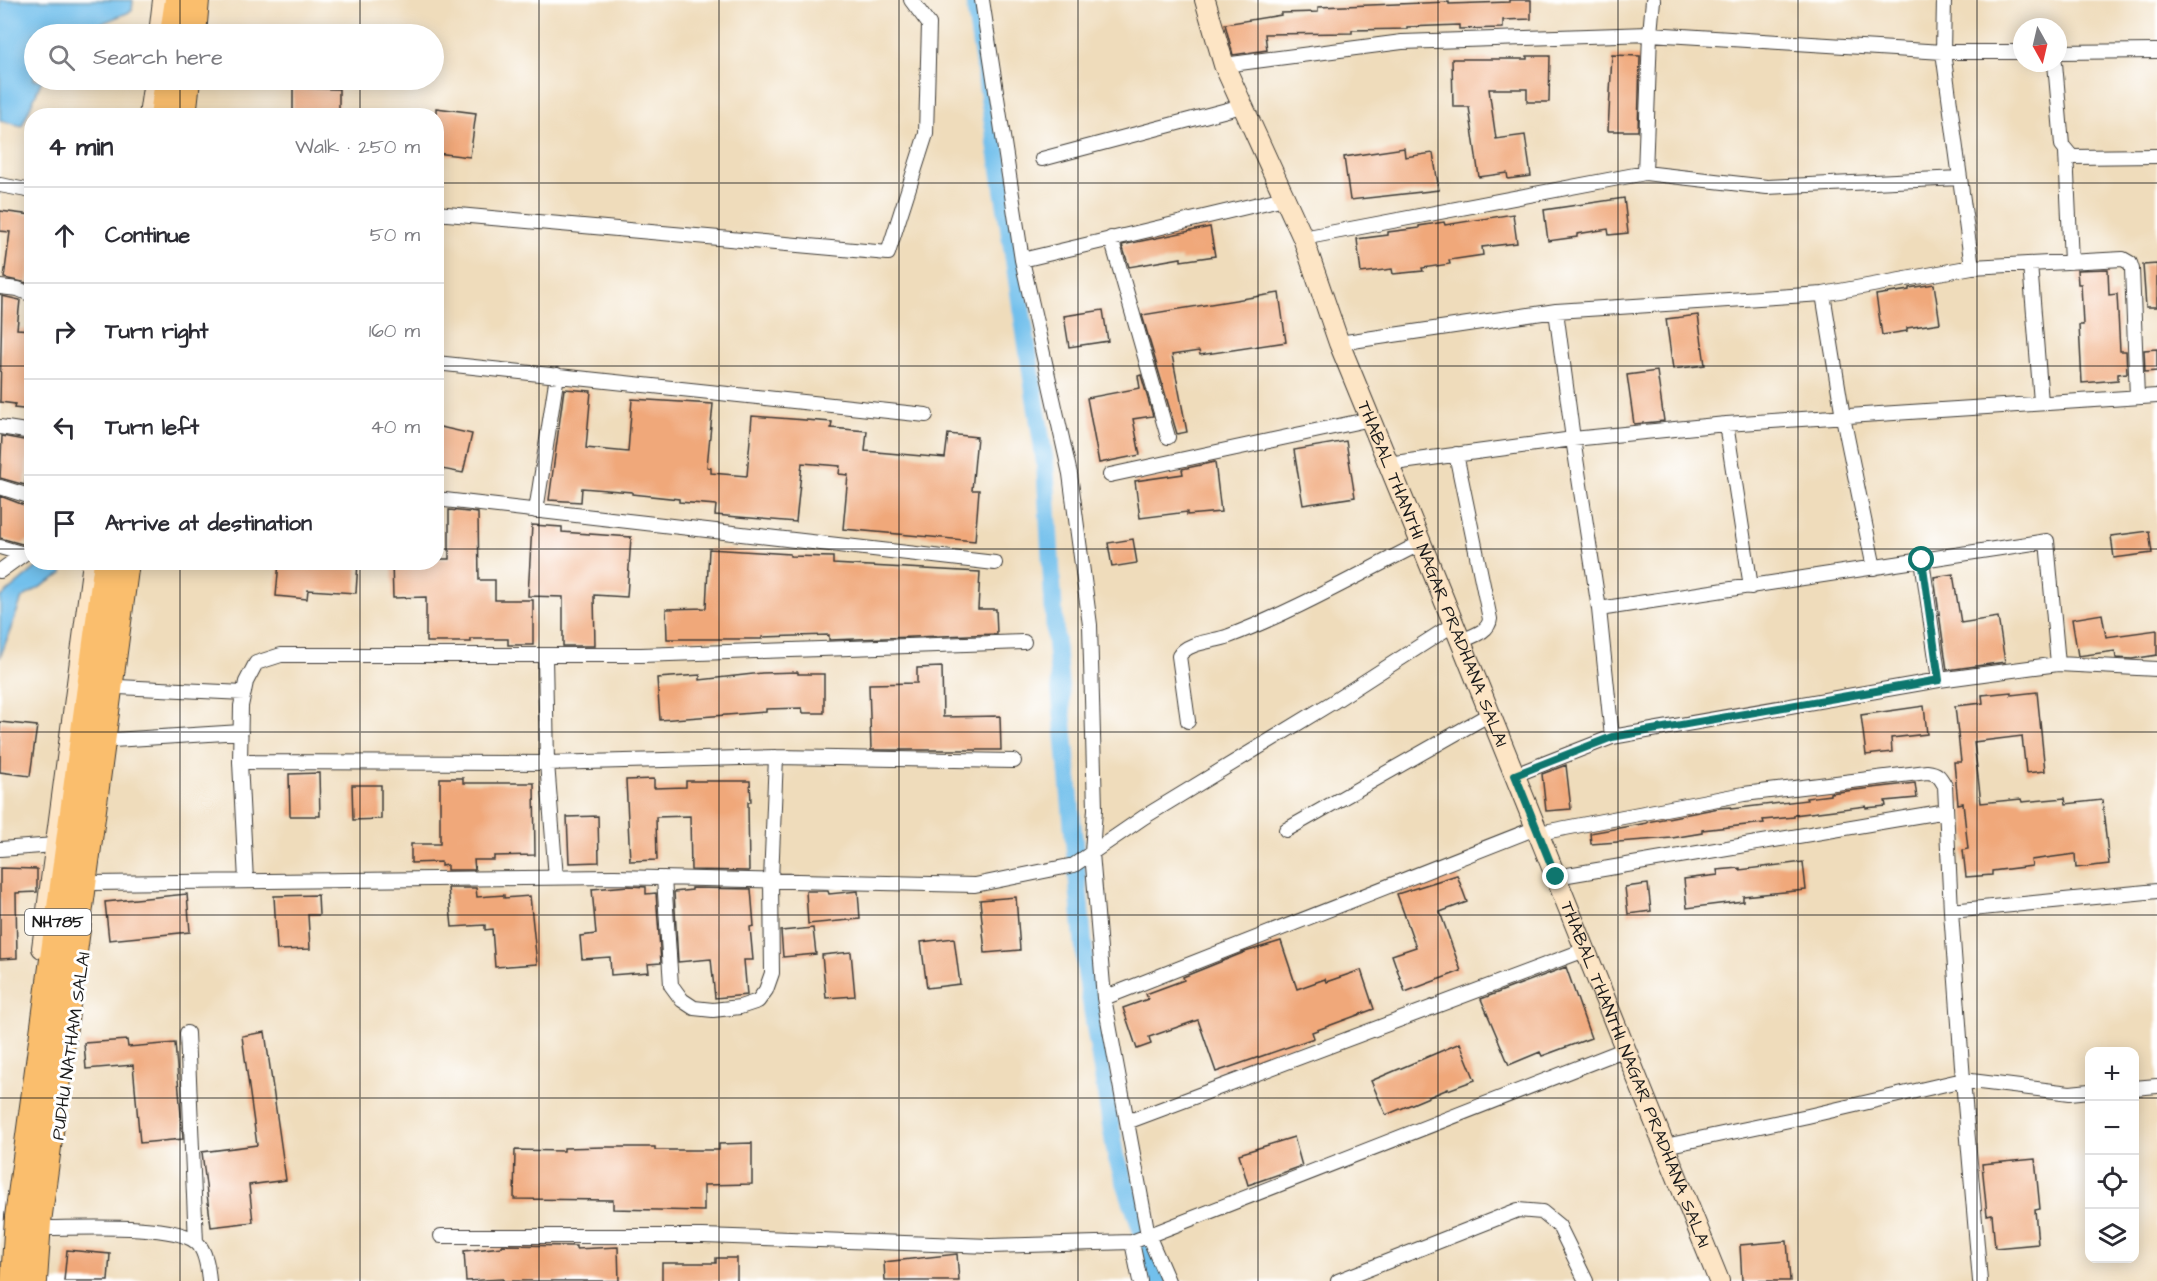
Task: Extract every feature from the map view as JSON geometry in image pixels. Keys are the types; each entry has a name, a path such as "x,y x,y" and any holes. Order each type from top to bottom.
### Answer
{"highway":[{"path":"174,24 178,0"},
{"path":"194,24 196,0"},
{"path":"164,108 167,90"},
{"path":"184,108 186,90"},
{"name":"NH785","path":"14,1281 18,1216 106,570"},
{"name":"NH785","path":"34,1281 38,1222 125,570"},
{"path":"6,1281 16,1252"}],"main road":[{"path":"160,24 163,0"},
{"path":"202,24 206,0"},
{"name":"THABAL THANTHI NAGAR PRADHANA SALAI","path":"1205,0 1224,64 1303,238 1339,343 1387,464 1458,632 1719,1281"},
{"path":"150,108 153,90"},
{"path":"193,108 195,90"},
{"path":"1,1281 25,1074 92,570"},
{"name":"PUDHU NATHAM SALAI","path":"45,1281 48,1228 71,1035 135,570"}],"street":[{"path":"444,214 888,253 926,134 929,24 911,0"},
{"path":"982,0 1022,260 1070,474 1090,625 1095,809 1092,853 1104,998 1147,1235 1168,1281"},
{"path":"1645,173 1653,0"},
{"path":"1944,0 1943,52 1972,267"},
{"path":"1224,64 1402,42 1650,34 1943,52 2013,52"},
{"path":"2067,52 2157,51"},
{"path":"2056,72 2061,145 2072,157 2157,156"},
{"path":"1042,159 1242,106"},
{"path":"2066,152 2071,262"},
{"path":"1303,238 1645,173 1767,188 1960,178"},
{"path":"0,185 24,190"},
{"path":"1022,260 1284,198"},
{"path":"1111,238 1168,437"},
{"path":"1339,343 1556,311 1823,294 1972,267 2123,259 2130,263 2132,269 2138,397"},
{"path":"2030,264 2041,402"},
{"path":"0,287 24,291"},
{"path":"1823,294 1843,417 1874,568"},
{"path":"1556,311 1599,609 1612,737"},
{"path":"444,364 926,416"},
{"path":"536,511 557,375"},
{"path":"1387,464 1573,438 1726,424 2157,396"},
{"path":"1110,475 1371,419"},
{"path":"1726,424 1751,587"},
{"path":"0,427 24,431"},
{"path":"93,883 664,878 975,885 1074,866 1144,817 1333,702 1458,632 1486,630 1490,619 1456,454"},
{"path":"0,487 24,494"},
{"path":"444,500 995,563"},
{"path":"1599,609 2047,541 2058,664"},
{"path":"1188,721 1179,656 1181,652 1189,647 1228,637 1421,543"},
{"path":"0,547 24,550"},
{"path":"0,571 24,554"},
{"path":"1922,560 1939,680"},
{"path":"246,881 240,762 241,706 246,682 256,663 281,655 652,655 1024,642"},
{"path":"545,656 548,763 556,878"},
{"path":"1515,775 1612,737 1939,680 2058,664 2157,669"},
{"path":"118,687 244,693"},
{"path":"1286,830 1490,714"},
{"path":"113,740 241,732"},
{"path":"664,878 671,985 682,1000 694,1008 713,1010 740,1007 758,1001 766,990 772,974 771,880 776,757"},
{"path":"240,762 548,763 776,757 1014,761"},
{"path":"1104,998 1537,831 1744,794 1935,772 1945,786 1963,1080 1980,1281"},
{"path":"1556,877 1946,810"},
{"path":"0,849 55,845"},
{"path":"1951,910 2157,891"},
{"path":"1127,1122 1586,950"},
{"path":"187,1034 196,1242"},
{"path":"441,1236 703,1236 990,1246 1132,1241 1626,1049"},
{"path":"1665,1146 1963,1080 2070,1093 2085,1092"},
{"path":"2139,1088 2157,1086"},
{"path":"1338,1281 1365,1276 1518,1210 1542,1212 1559,1226 1586,1281"},
{"path":"48,1228 148,1229 180,1234 196,1242 204,1253 209,1281"},
{"path":"1132,1241 1140,1281"}],"water":[{"path":"0,0 133,0 132,11 100,24 24,24 24,90 38,90 30,108 24,108 22,126 0,121"},
{"path":"33,570 62,570 62,574 22,598 0,658 0,598"}],"building":[{"path":"1509,0 1531,0 1531,19 1503,20 1503,28 1459,29 1459,25 1352,30 1352,33 1265,34 1267,50 1233,55 1225,24 1281,15 1281,13 1318,12 1318,7 1509,2"},
{"path":"1612,55 1640,56 1638,131 1608,131"},
{"path":"1527,56 1550,56 1549,102 1527,102 1527,89 1489,89 1496,139 1525,135 1531,176 1508,179 1507,173 1479,177 1469,107 1453,107 1452,59 1527,59"},
{"path":"293,90 339,90 339,108 293,108"},
{"path":"444,109 476,113 470,157 444,154"},
{"path":"1404,148 1405,157 1433,153 1439,190 1350,200 1344,157"},
{"path":"1624,198 1628,233 1609,235 1608,229 1548,241 1544,210"},
{"path":"0,211 24,214 24,282 4,278 10,232 0,231"},
{"path":"1513,214 1517,243 1482,247 1483,255 1449,260 1450,264 1422,268 1423,271 1393,274 1392,269 1361,273 1357,239 1388,235 1388,232 1419,228 1419,226 1444,222 1445,225"},
{"path":"1210,227 1215,256 1181,261 1181,258 1129,267 1122,245"},
{"path":"2157,264 2157,307 2146,307 2143,265"},
{"path":"2108,269 2109,295 2117,294 2120,351 2126,351 2127,373 2118,374 2118,380 2082,383 2079,325 2083,325 2081,284 2078,284 2077,270"},
{"path":"1934,284 1940,323 1882,335 1876,295"},
{"path":"1279,293 1286,342 1200,355 1199,351 1172,355 1187,432 1177,434 1142,315"},
{"path":"2,296 20,300 17,329 24,329 24,409 14,408 15,404 0,402"},
{"path":"1103,310 1108,341 1069,347 1064,316"},
{"path":"1698,315 1705,365 1673,369 1666,319"},
{"path":"2157,349 2157,371 2145,372 2144,350"},
{"path":"1657,371 1664,421 1634,424 1627,375"},
{"path":"1141,375 1153,416 1133,419 1140,455 1099,463 1087,398 1140,388 1138,376"},
{"path":"564,389 591,391 586,448 628,452 632,399 713,404 707,467 711,468 711,473 747,476 752,416 832,422 831,428 867,431 865,451 945,458 948,434 977,437 972,490 979,490 975,541 843,529 848,475 839,474 840,466 802,463 796,522 715,515 716,505 679,502 679,499 632,494 632,492 582,488 581,502 549,500"},
{"path":"444,428 472,434 463,473 444,469"},
{"path":"2,436 24,440 24,485 0,478"},
{"path":"1346,441 1355,497 1303,505 1294,450"},
{"path":"1215,462 1221,512 1187,515 1187,512 1140,518 1135,481 1183,474 1182,469"},
{"path":"0,496 24,505 24,543 0,538"},
{"path":"449,510 478,513 479,580 495,580 495,600 533,600 533,645 508,645 508,639 426,642 426,597 393,598 392,570 444,570 444,559 449,559"},
{"path":"532,525 562,527 562,532 631,537 627,597 594,595 595,646 563,646 563,597 528,596"},
{"path":"2149,531 2152,553 2114,558 2111,536"},
{"path":"1133,539 1137,563 1112,567 1108,543"},
{"path":"709,549 833,557 833,564 980,572 978,609 996,609 997,634 829,640 829,635 762,637 762,639 667,639 666,609 706,608"},
{"path":"278,570 357,570 356,593 308,590 307,599 276,596"},
{"path":"1953,574 1961,623 1998,617 2005,662 1947,670 1934,577"},
{"path":"2102,614 2106,637 2157,630 2157,655 2132,659 2116,658 2115,651 2078,656 2072,619"},
{"path":"942,667 943,717 1000,716 1001,750 871,750 869,684 917,683 917,668"},
{"path":"798,672 798,674 824,674 824,713 803,713 802,708 766,709 766,712 660,720 657,678 700,675 700,680 762,673"},
{"path":"2011,692 2011,695 2037,692 2045,771 2026,773 2022,736 1974,742 1981,803 2065,798 2066,804 2102,800 2109,864 2076,868 2075,854 2031,860 2032,866 1992,871 1992,875 1966,877 1963,850 1968,849 1963,803 1958,804 1954,762 1961,762 1955,706 1983,703 1982,695"},
{"path":"1924,706 1927,734 1891,738 1892,752 1866,755 1861,715"},
{"path":"0,722 37,726 30,776 0,772"},
{"path":"1566,765 1571,809 1546,811 1542,774"},
{"path":"319,773 320,816 290,816 289,774"},
{"path":"440,778 463,778 463,783 534,783 535,855 494,856 494,860 474,860 475,870 447,870 447,865 441,866 441,862 411,863 411,844 440,844"},
{"path":"654,779 654,788 686,787 686,781 750,781 749,871 691,870 690,816 656,817 657,860 630,861 626,780"},
{"path":"1915,783 1917,798 1885,801 1886,806 1866,808 1866,806 1794,815 1794,817 1763,820 1764,823 1702,830 1702,833 1672,838 1591,844 1590,833 1719,808 1731,807 1731,809 1807,800 1806,798 1830,795 1830,793"},
{"path":"352,785 381,785 381,819 353,820"},
{"path":"598,816 599,862 569,863 567,817"},
{"path":"1803,862 1806,890 1743,896 1743,901 1687,908 1684,879 1718,875 1717,870 1740,868 1740,870"},
{"path":"0,868 37,869 37,892 16,893 17,958 0,959"},
{"path":"1457,875 1467,902 1440,912 1461,971 1405,992 1392,955 1416,947 1397,894"},
{"path":"1648,884 1651,911 1628,914 1625,887"},
{"path":"646,887 646,894 656,893 661,963 648,964 649,972 611,975 610,957 582,959 580,936 596,934 592,889"},
{"path":"448,888 476,888 477,897 530,896 537,964 495,967 492,929 485,930 485,925 452,927"},
{"path":"692,888 751,889 754,926 750,927 753,960 744,960 747,995 715,998 711,959 678,962 674,892 692,890"},
{"path":"806,891 828,891 829,894 858,891 860,919 808,924"},
{"path":"187,894 190,932 109,940 105,902"},
{"path":"318,895 319,915 308,915 310,949 277,950 274,896"},
{"path":"1016,897 1020,950 985,953 980,900"},
{"path":"813,928 816,954 783,957 781,931"},
{"path":"954,938 960,984 927,988 921,942"},
{"path":"1281,941 1297,989 1361,970 1374,1009 1312,1032 1314,1038 1216,1072 1198,1020 1149,1037 1151,1044 1137,1049 1123,1008 1148,999 1146,994 1184,980 1183,977 1245,952"},
{"path":"851,952 855,996 826,998 822,955"},
{"path":"1566,967 1591,1038 1542,1056 1540,1052 1509,1065 1481,999"},
{"path":"265,1032 286,1180 249,1185 253,1222 211,1227 202,1152 257,1145 242,1036"},
{"path":"127,1040 128,1047 175,1043 183,1139 140,1143 133,1065 86,1069 84,1043"},
{"path":"1460,1043 1475,1080 1386,1115 1371,1081"},
{"path":"1294,1137 1302,1166 1248,1185 1239,1154"},
{"path":"752,1143 752,1184 704,1185 704,1211 613,1209 613,1200 514,1199 515,1150 564,1151 564,1148 655,1147 655,1150 719,1150 719,1144"},
{"path":"2035,1159 2040,1209 2035,1210 2038,1244 1995,1248 1992,1214 1987,1215 1982,1164"},
{"path":"1787,1241 1790,1281 1742,1281 1740,1245"},
{"path":"502,1245 576,1246 576,1249 618,1247 619,1281 503,1281 503,1279 466,1281 464,1251 502,1247"},
{"path":"67,1250 110,1254 108,1281 64,1281"},
{"path":"957,1254 959,1281 885,1281 884,1262"},
{"path":"716,1258 737,1258 737,1281 662,1281 662,1263 716,1263"}],"waterway":[{"path":"974,0 1045,463 1055,634 1086,972 1116,1156 1159,1281"}],"route":[{"path":"1556,877 1515,775 1612,737 1939,680 1922,560"}]}
